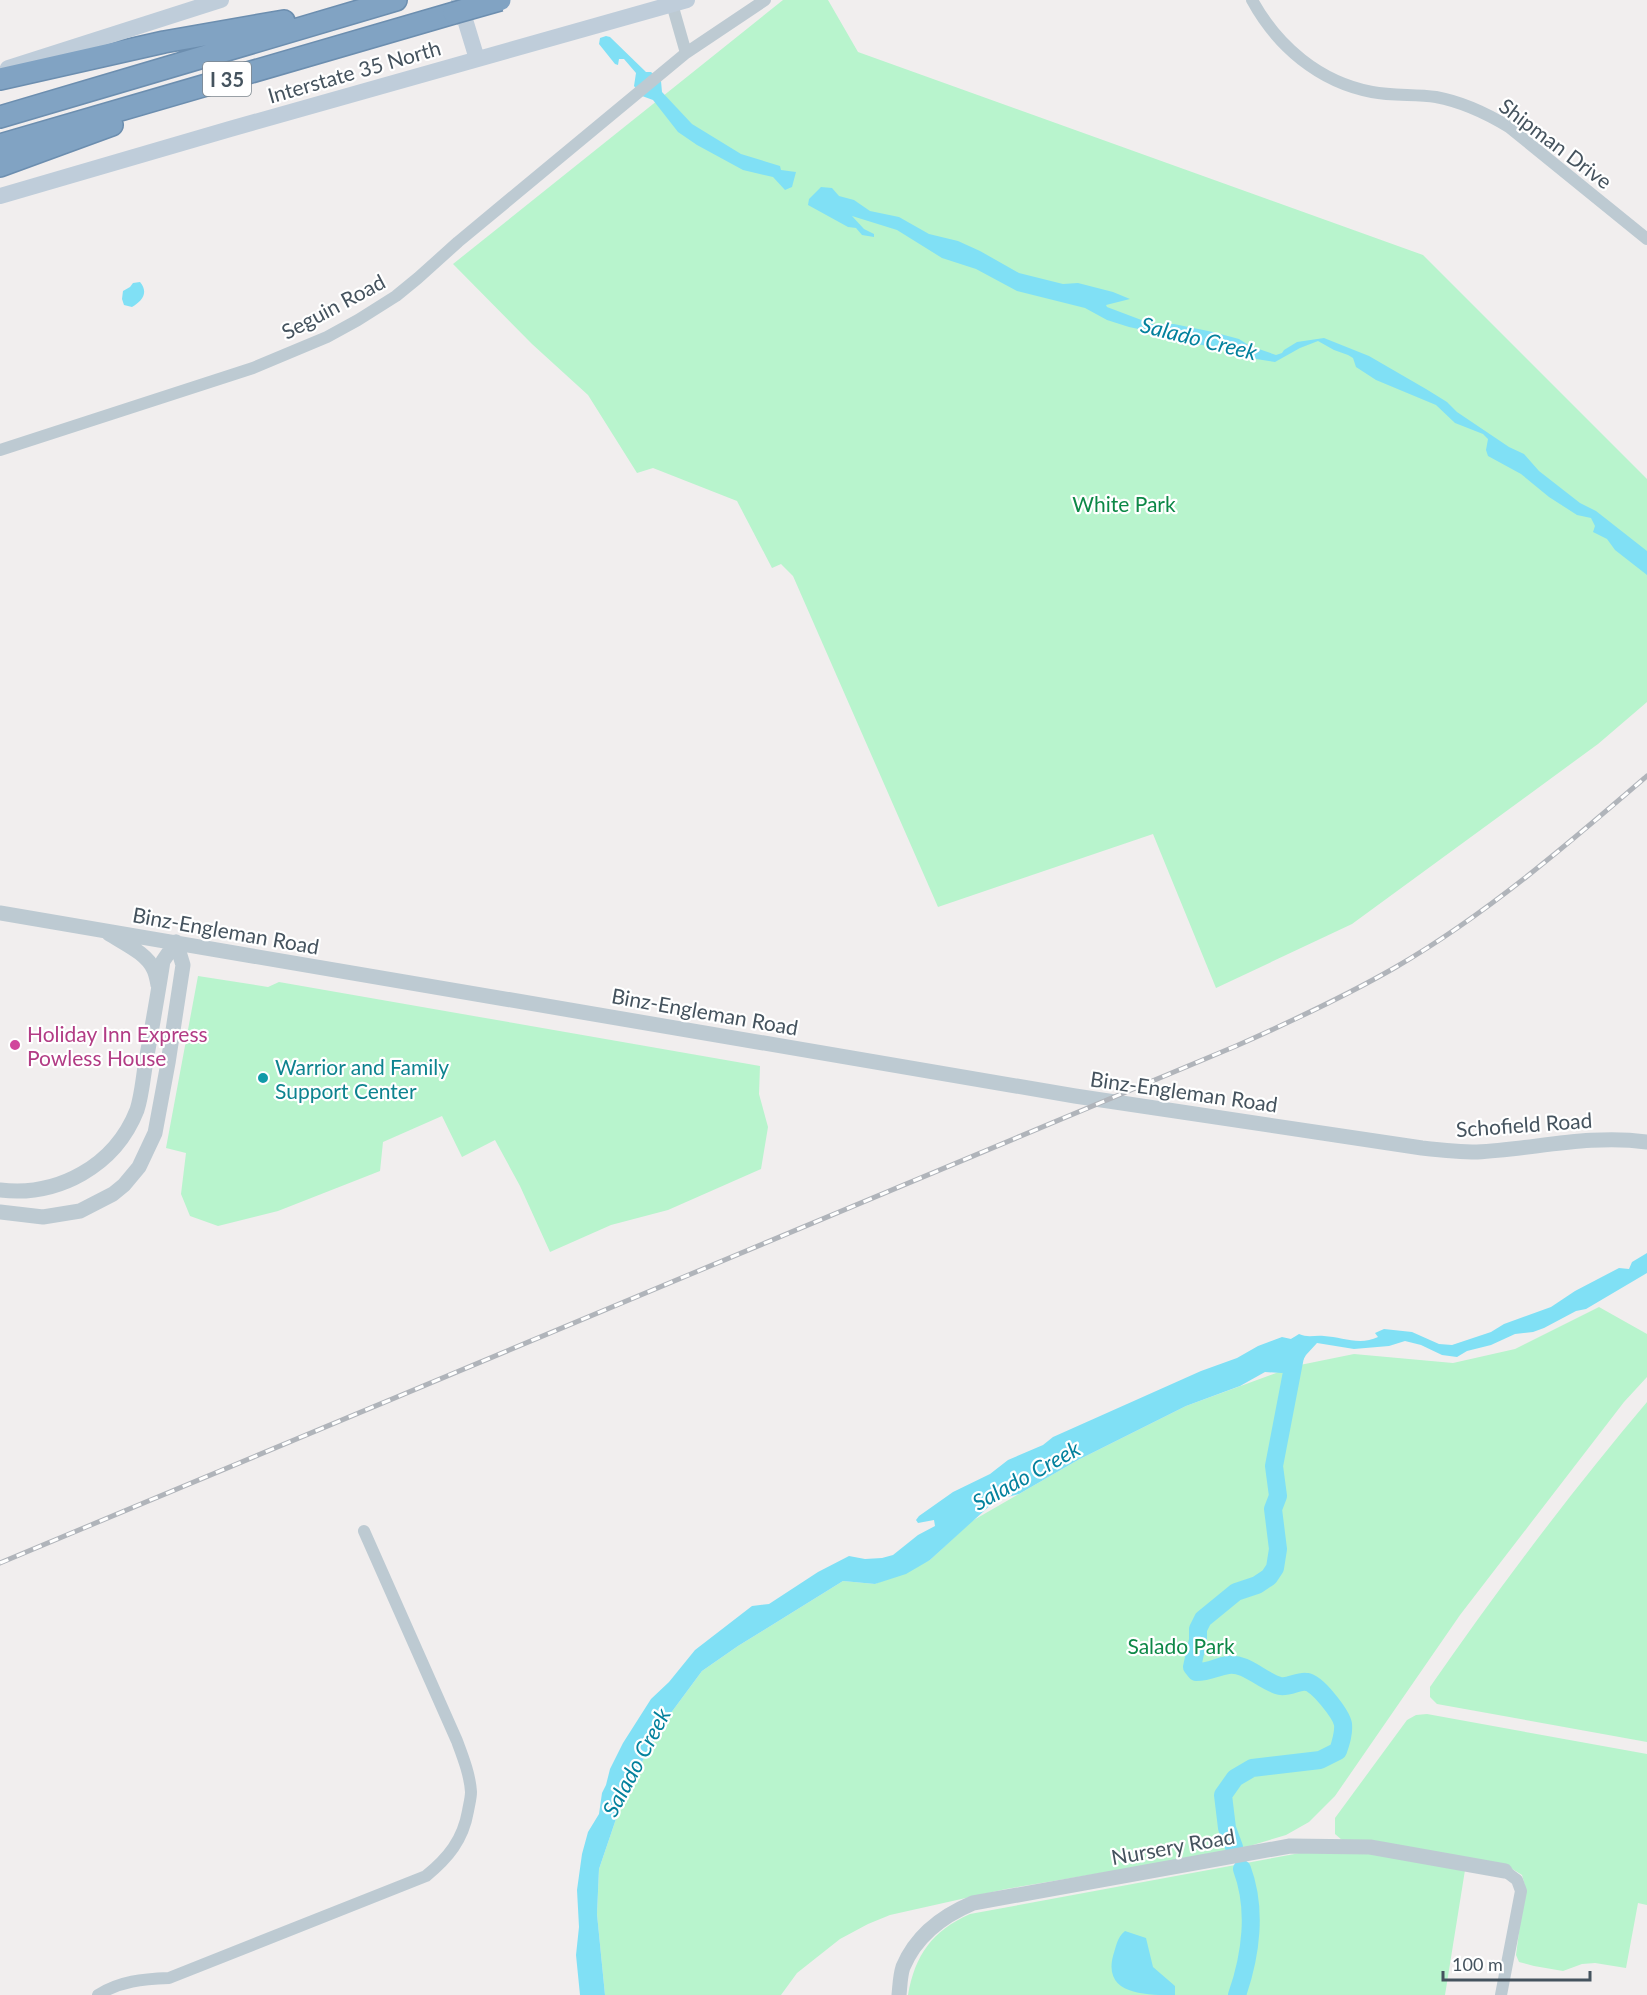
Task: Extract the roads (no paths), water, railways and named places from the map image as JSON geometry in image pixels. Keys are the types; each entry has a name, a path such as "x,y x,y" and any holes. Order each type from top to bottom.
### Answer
{"highway":[{"name":"I 35","path":"0,117 395,0"},
{"path":"0,79 164,42 395,0"},
{"name":"I 35","path":"0,145 182,92 456,7 500,0"},
{"path":"0,166 129,118 182,92"}],"main road":[{"path":"0,71 221,0"},
{"name":"Interstate 35 North","path":"0,196 676,2"},
{"path":"456,7 477,59"}],"street":[{"name":"Seguin Road","path":"0,450 254,368 348,326 411,284 458,242 686,53 765,0"},
{"name":"Shipman Drive","path":"1251,0 1285,46 1311,67 1337,81 1358,88 1389,94 1439,98 1494,117 1647,239"},
{"path":"676,2 686,53"},
{"name":"Binz-Engleman Road","path":"0,913 1075,1096 1404,1145"},
{"path":"103,930 139,953 154,969 159,987"},
{"path":"0,1190 35,1190 67,1182 90,1169 119,1142 138,1107 163,961 176,942"},
{"path":"0,1212 43,1218 80,1211 113,1194 139,1167 155,1133 168,1063 183,965 176,942"},
{"name":"Schofield Road","path":"1404,1145 1476,1152 1581,1140 1643,1141"},
{"path":"98,1995 109,1988 135,1980 169,1978 426,1876 445,1860 458,1844 467,1817 471,1792 467,1769 457,1741 364,1531"},
{"name":"Nursery Road","path":"899,1995 902,1969 921,1938 946,1916 973,1903 1290,1846 1370,1847 1505,1871"},
{"path":"1502,1995 1521,1891 1517,1880 1505,1871"}],"water":[{"path":"610,37 646,72 651,72 661,81 662,92 692,124 741,154 780,166 781,170 796,172 792,187 785,190 773,177 743,170 678,132 653,100 642,96 634,86 636,73 624,59 619,59 618,65 615,64 599,44 600,38"},
{"name":"Salado Creek","path":"821,187 832,188 839,196 854,200 870,211 899,217 929,234 958,241 1019,273 1063,284 1078,283 1130,299 1106,305 1152,324 1174,324 1213,332 1239,339 1250,346 1276,355 1297,342 1324,338 1369,356 1447,402 1457,412 1509,447 1524,454 1539,471 1647,551 1647,575 1615,550 1607,539 1593,532 1595,526 1591,518 1577,515 1549,497 1521,474 1488,456 1486,450 1488,439 1483,434 1455,423 1436,405 1376,380 1356,367 1353,358 1348,355 1318,341 1275,362 1250,358 1242,352 1196,344 1186,339 1107,320 1085,308 1017,291 976,269 942,258 897,230 852,216 864,229 874,234 874,237 862,235 856,228 848,227 808,205 809,199"},
{"path":"140,282 144,293 139,302 132,307 124,305 123,291 133,283"},
{"name":"Salado Creek","path":"1647,1253 1647,1273 1586,1309 1576,1311 1544,1328 1515,1334 1491,1345 1467,1351 1457,1357 1442,1355 1421,1345 1405,1341 1389,1346 1354,1349 1317,1343 1306,1355 1298,1369 1282,1373 1265,1372 1240,1386 1186,1406 1078,1460 1019,1494 996,1500 930,1560 906,1574 875,1584 843,1581 702,1671 665,1721 643,1760 616,1819 599,1869 597,1914 605,1995 580,1995 576,1955 579,1927 577,1890 588,1832 599,1814 602,1793 610,1769 623,1743 651,1699 669,1682 695,1650 752,1606 769,1604 818,1572 849,1556 865,1559 893,1555 918,1535 935,1526 934,1520 918,1523 916,1520 919,1516 953,1492 990,1474 1008,1460 1043,1445 1053,1437 1201,1371 1237,1358 1258,1346 1282,1337 1291,1339 1299,1334 1364,1341 1378,1337 1375,1333 1384,1329 1412,1332 1439,1344 1452,1345 1491,1332 1504,1324 1551,1307 1575,1291 1619,1268 1629,1269 1632,1262"},
{"path":"1125,1931 1146,1938 1153,1967 1175,1986 1175,1995 1140,1993 1129,1990 1114,1979 1113,1956 1118,1939"}],"waterway":[{"path":"1234,1847 1227,1828 1223,1795 1235,1778 1252,1768 1320,1760 1338,1751 1343,1734 1343,1724 1338,1713 1322,1693 1307,1682 1280,1686 1248,1669 1235,1665 1201,1672 1196,1672 1192,1667 1198,1629 1203,1619 1236,1592 1257,1585 1269,1577 1275,1568 1278,1549 1273,1509 1278,1496 1274,1466 1297,1346"},
{"path":"1237,1995 1249,1948 1251,1916 1247,1884 1242,1869"}],"railway":[{"path":"0,1563 1236,1046 1297,1018 1396,967 1462,924 1526,877 1647,776"}],"place":[{"name":"Holiday Inn Express Powless House","path":"15,1045"},
{"name":"Warrior and Family Support Center","path":"263,1078"}],"park label":[{"name":"White Park","path":"1124,503"},
{"name":"Salado Park","path":"1181,1645"}]}
